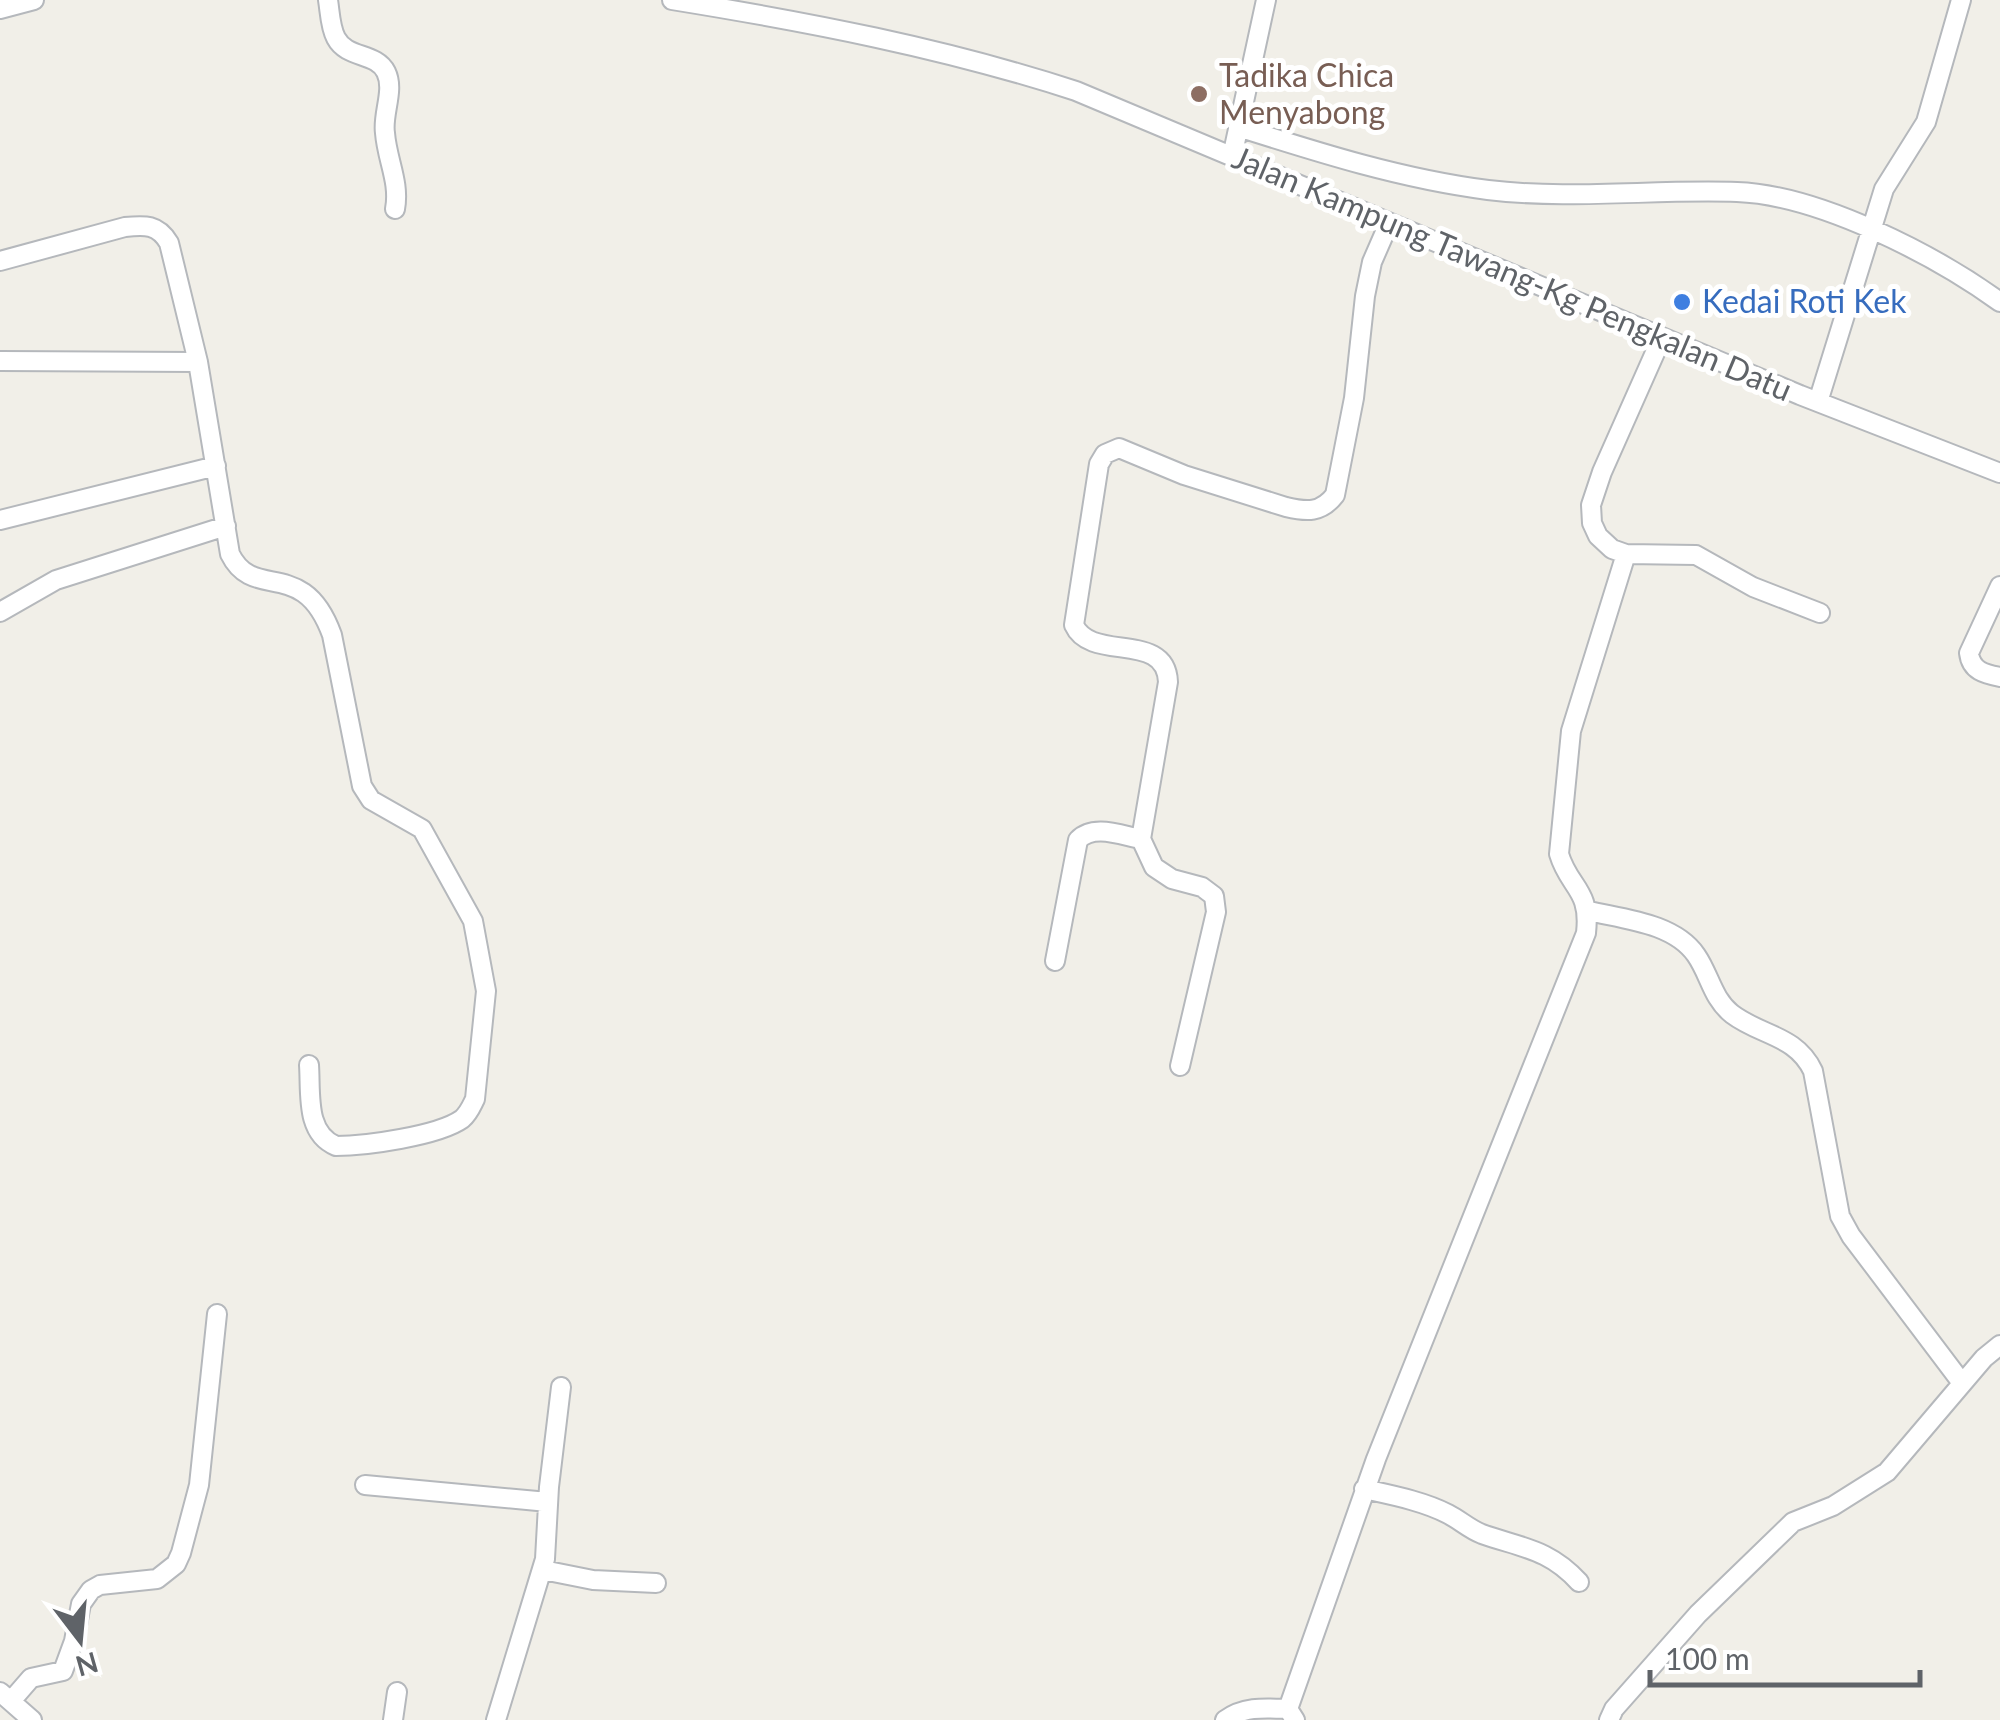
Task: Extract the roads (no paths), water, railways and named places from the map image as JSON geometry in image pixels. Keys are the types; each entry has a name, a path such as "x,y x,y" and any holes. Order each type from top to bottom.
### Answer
{"street":[{"path":"0,8 34,0"},
{"path":"328,0 334,36 344,49 376,61 386,72 389,88 384,131 396,179 395,209"},
{"name":"Jalan Kampung Tawang-Kg Pengkalan Datu","path":"672,0 803,22 1076,90 1662,338 2000,473"},
{"path":"1232,158 1266,0"},
{"path":"1818,402 1888,178 1926,122 1961,0"},
{"path":"1238,127 1323,154 1453,184 1561,196 1740,192 1773,196 1872,230 1932,258 2000,302"},
{"path":"1180,1066 1216,912 1214,896 1154,867 1140,839 1168,674 1166,666 1154,655 1087,639 1074,625 1099,464 1105,454 1119,448 1184,475 1286,507 1316,510 1327,505 1334,495 1354,398 1372,262 1389,223"},
{"path":"0,261 146,225 158,229 169,243 198,362 230,554 237,568 249,576 294,584 324,613 332,635 362,786 371,800 412,822 432,840 473,921 482,958 485,1020 475,1099 459,1121 426,1132 336,1146 316,1132 308,1064"},
{"path":"1662,338 1591,505 1598,536 1612,549 1626,554 1696,555 1753,588 1820,613"},
{"path":"0,361 198,362"},
{"path":"0,520 216,466"},
{"path":"0,612 56,580 226,526"},
{"path":"1225,1720 1246,1710 1291,1715 1364,1489 1586,933 1589,911 1559,854 1564,780 1580,694 1626,554"},
{"path":"2000,586 1969,653 1982,674 2000,677"},
{"path":"1055,961 1078,840 1084,833 1094,831 1140,839"},
{"path":"1589,911 1656,928 1686,945 1728,1011 1781,1037 1808,1059 1840,1216 1850,1236 1962,1384"},
{"path":"32,1720 5,1696 31,1678 63,1671 74,1641 80,1604 92,1590 156,1578 176,1564 198,1485 217,1314"},
{"path":"1609,1720 1614,1709 1698,1614 1793,1522 1833,1506 1886,1472 2000,1345"},
{"path":"496,1720 543,1570 561,1387"},
{"path":"365,1485 548,1502"},
{"path":"1364,1489 1434,1509 1481,1534 1532,1548 1564,1565 1579,1582"},
{"path":"543,1570 593,1580 656,1583"},
{"path":"393,1720 397,1692"}],"place":[{"name":"Tadika Chica Menyabong","path":"1199,94"},
{"name":"Kedai Roti Kek","path":"1682,302"}]}
